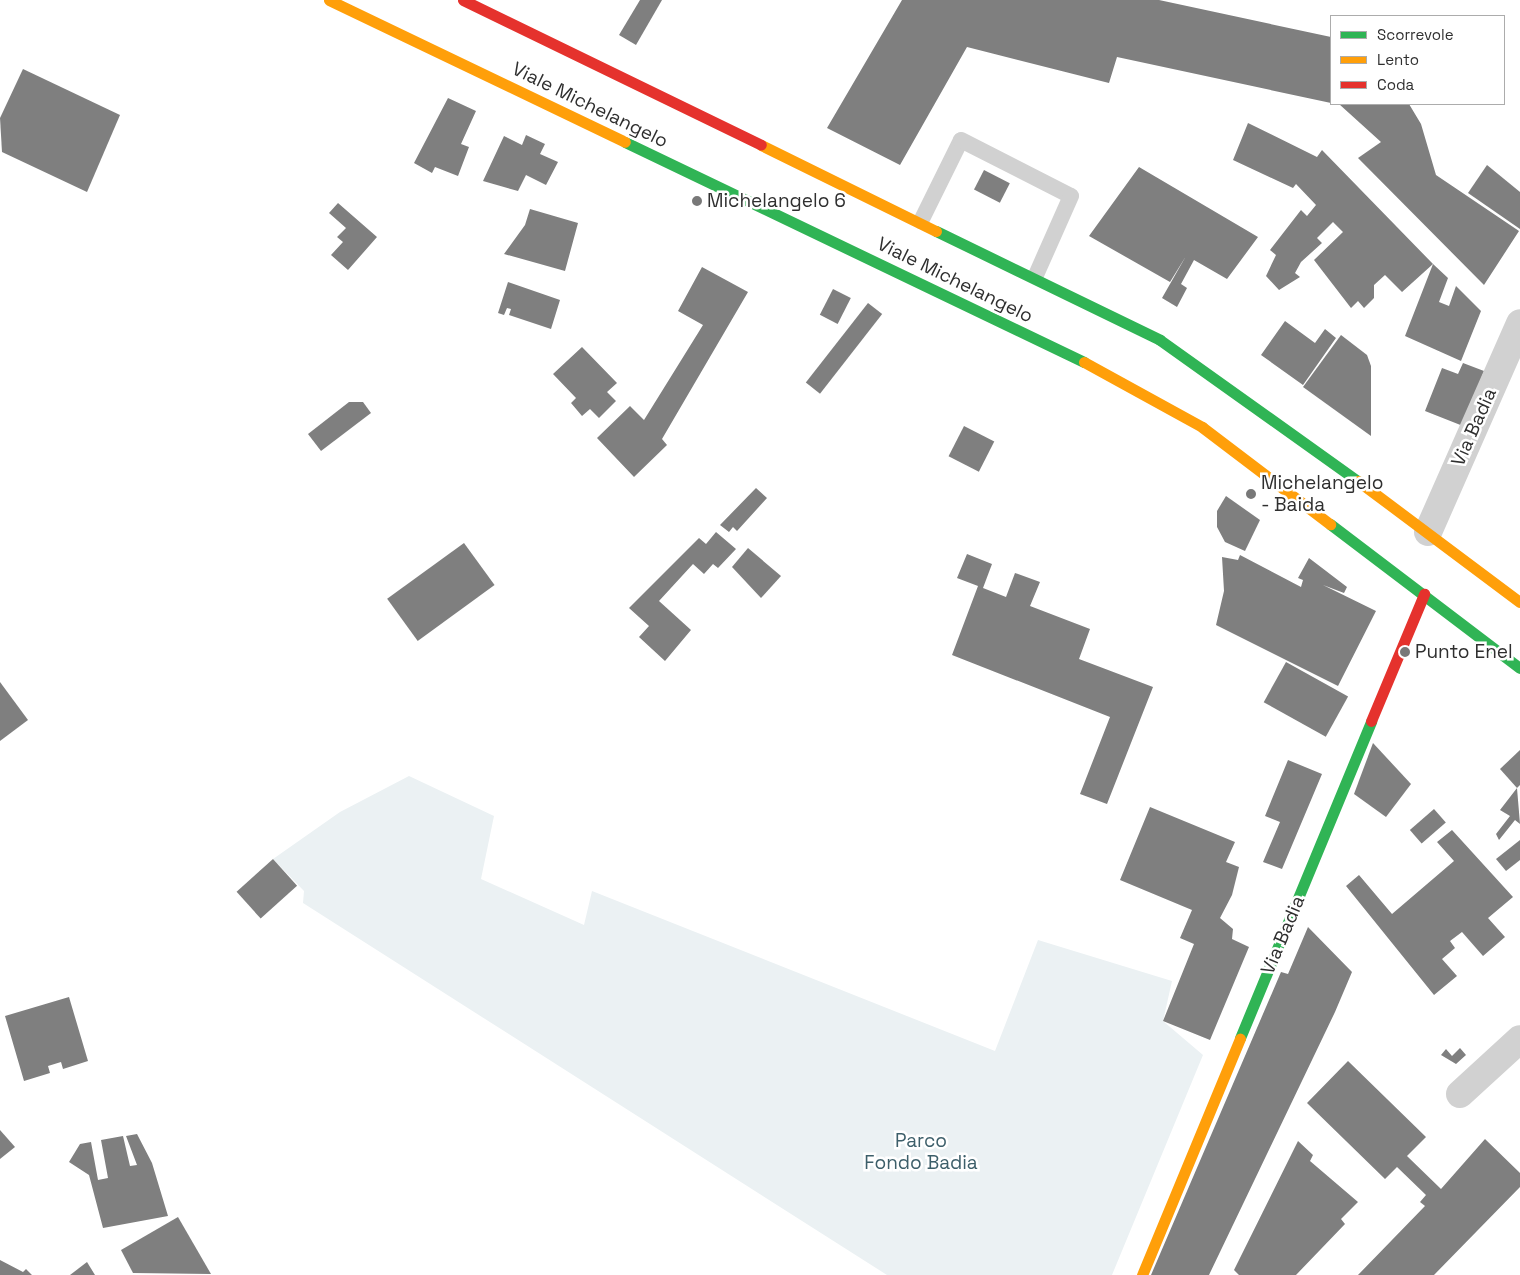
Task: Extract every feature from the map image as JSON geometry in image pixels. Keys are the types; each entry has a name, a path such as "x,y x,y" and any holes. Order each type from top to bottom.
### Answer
{"street":[{"name":"Viale Michelangelo","path":"329,0 1138,388 1202,426 1520,668"},
{"name":"Viale Michelangelo","path":"463,0 1036,276 1160,340 1428,532 1520,602"},
{"name":"Via Badia","path":"1428,532 1520,323"},
{"name":"Via Badia","path":"1142,1275 1424,594"},
{"path":"1460,1094 1520,1039"}],"lane":[{"path":"922,221 961,140 1071,196 1036,276"}],"green space":[{"name":"Parco Fondo Badia","path":"409,776 494,816 481,879 584,925 592,891 995,1051 1038,940 1172,981 1163,1021 1203,1055 1112,1275 887,1275 303,903 304,891 273,859 340,812"}],"building":[{"path":"640,0 662,0 636,45 619,35"},
{"path":"902,0 1159,0 1330,37 1330,103 1117,57 1109,83 967,47 900,165 827,128"},
{"path":"23,69 120,115 87,192 2,152 0,118"},
{"path":"448,98 476,111 461,144 469,147 458,176 435,167 432,173 414,163"},
{"path":"1340,105 1410,105 1421,124 1436,175 1519,231 1484,285 1358,158 1381,142"},
{"path":"1248,123 1317,157 1322,150 1433,264 1402,292 1385,275 1374,285 1374,298 1364,308 1358,301 1351,308 1314,260 1343,232 1333,222 1317,238 1322,243 1301,262 1295,273 1300,277 1279,290 1266,276 1276,255 1270,250 1301,210 1307,216 1316,205 1296,184 1293,188 1233,160"},
{"path":"526,135 545,144 540,154 558,162 546,185 526,175 518,191 483,181 504,136 522,145"},
{"path":"1487,165 1520,192 1520,229 1468,193"},
{"path":"1139,167 1258,237 1227,279 1194,260 1181,284 1187,288 1177,307 1162,298 1186,256 1170,282 1089,236"},
{"path":"984,170 1010,183 1000,203 974,190"},
{"path":"338,203 377,237 348,270 331,255 343,242 337,237 346,228 329,213"},
{"path":"530,209 578,223 565,271 504,254 525,225"},
{"path":"1433,264 1448,278 1439,302 1449,306 1456,286 1481,311 1461,361 1405,336"},
{"path":"702,267 748,292 662,439 667,445 634,477 597,438 630,406 644,420 703,325 678,311"},
{"path":"508,282 560,300 551,329 509,315 511,309 507,308 504,315 498,313"},
{"path":"833,289 851,298 838,324 820,315"},
{"path":"868,303 882,314 820,394 806,383"},
{"path":"1285,321 1315,343 1325,329 1336,338 1303,385 1261,355"},
{"path":"1341,335 1367,355 1371,366 1371,436 1303,387"},
{"path":"582,347 617,383 607,392 616,401 599,418 590,409 582,416 571,403 576,398 553,374"},
{"path":"1463,363 1484,371 1463,426 1425,411 1442,368 1458,374"},
{"path":"349,402 363,402 371,413 321,451 308,434"},
{"path":"964,426 994,441 979,472 949,456"},
{"path":"756,488 767,498 737,531 733,527 729,532 720,525"},
{"path":"1226,496 1260,520 1245,551 1225,542 1217,527 1217,511"},
{"path":"716,532 736,549 718,568 713,564 704,574 693,564 659,601 691,630 665,661 639,637 649,626 629,608 699,538 706,544"},
{"path":"464,543 495,585 418,641 387,599"},
{"path":"748,548 781,576 761,598 732,567"},
{"path":"967,554 992,564 983,588 1006,597 1015,573 1040,582 1030,606 1090,629 1079,659 1153,687 1107,804 1080,794 1110,717 952,655 978,586 957,578"},
{"path":"1240,555 1301,587 1303,580 1298,578 1309,558 1347,587 1344,593 1323,585 1376,611 1338,686 1216,625 1224,591 1222,557 1238,560"},
{"path":"1286,662 1348,696 1326,737 1264,702"},
{"path":"0,682 28,720 0,741"},
{"path":"1373,743 1411,784 1386,817 1354,794"},
{"path":"1520,750 1520,785 1517,788 1500,769"},
{"path":"1288,760 1322,774 1282,869 1263,862 1280,822 1265,816"},
{"path":"1517,788 1520,824 1515,820 1499,840 1496,834 1510,816 1500,810"},
{"path":"1150,807 1235,842 1226,862 1239,867 1232,895 1220,918 1233,929 1232,939 1249,947 1210,1040 1163,1021 1194,944 1180,938 1192,910 1120,880"},
{"path":"1434,809 1446,823 1422,844 1410,830"},
{"path":"1452,830 1513,897 1488,918 1505,937 1483,956 1462,932 1450,941 1455,948 1442,959 1457,976 1434,995 1346,886 1359,875 1392,914 1454,861 1437,842"},
{"path":"1520,840 1520,860 1506,871 1496,859"},
{"path":"273,859 297,886 261,919 237,892"},
{"path":"1308,927 1352,972 1335,1012 1209,1275 1151,1275 1281,972 1288,974"},
{"path":"69,997 88,1061 63,1069 61,1062 48,1066 50,1073 24,1081 5,1016"},
{"path":"1460,1048 1466,1055 1456,1064 1441,1055 1446,1049 1452,1056"},
{"path":"1348,1061 1426,1137 1407,1156 1441,1189 1485,1139 1520,1173 1520,1187 1434,1275 1358,1275 1425,1206 1420,1202 1426,1195 1397,1167 1385,1179 1307,1103"},
{"path":"0,1130 15,1147 0,1159"},
{"path":"137,1134 152,1163 168,1216 103,1228 89,1175 69,1162 80,1144 91,1142 98,1180 108,1178 101,1140 123,1136 130,1166 137,1165 126,1136"},
{"path":"1298,1141 1313,1155 1310,1161 1358,1202 1341,1219 1345,1224 1296,1275 1239,1275 1234,1270"},
{"path":"178,1217 211,1274 133,1273 121,1250"},
{"path":"0,1260 23,1272 26,1269 32,1275 0,1275"},
{"path":"87,1262 95,1275 70,1275"}],"traffic: fast":[{"path":"625,142 1084,362"},
{"path":"936,231 1160,340 1358,481"},
{"path":"1330,524 1520,668"},
{"path":"1240,1038 1371,721"}],"traffic: slow":[{"path":"329,0 625,142"},
{"path":"761,145 936,231"},
{"path":"1084,362 1202,427 1330,524"},
{"path":"1358,481 1520,602"},
{"path":"1142,1275 1240,1038"}],"traffic: jam":[{"path":"463,0 761,145"},
{"path":"1371,721 1424,594"}],"place":[{"name":"Michelangelo 6","path":"697,201"},
{"name":"Michelangelo - Baida","path":"1251,494"},
{"name":"Punto Enel","path":"1405,652"}]}
